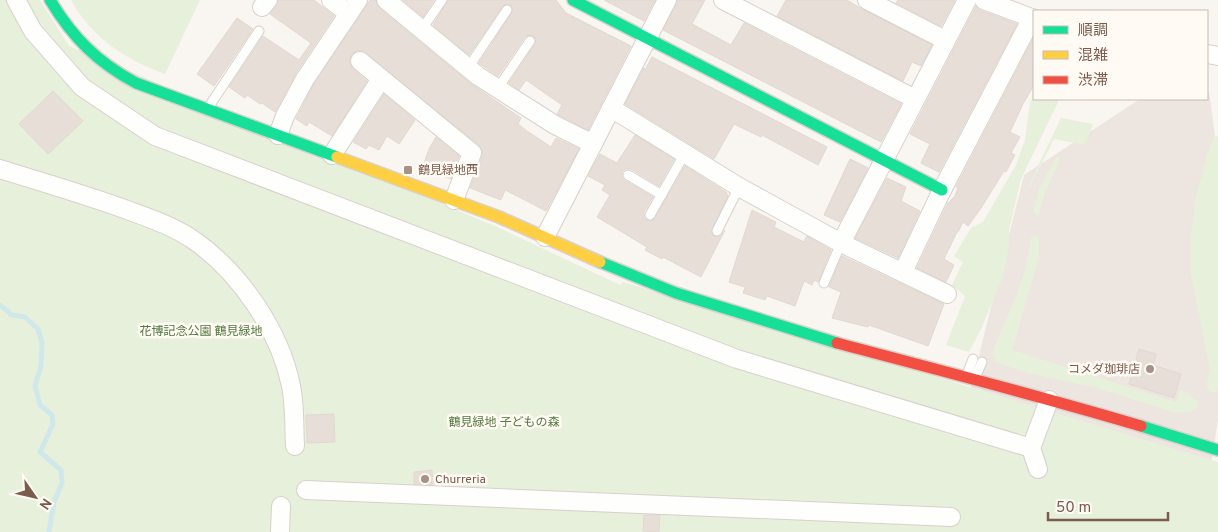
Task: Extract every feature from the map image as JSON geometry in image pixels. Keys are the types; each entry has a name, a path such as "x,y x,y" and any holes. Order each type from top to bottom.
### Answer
{"street":[{"path":"16,0 33,31 82,87 156,136 737,359 1031,448"},
{"path":"50,0 62,20 88,52 110,68 136,83 454,200 545,237 634,277 685,296 802,333 1049,400 1218,450"},
{"path":"278,135 285,116 304,79 346,20 353,7 331,0"},
{"path":"386,0 468,68 555,125 592,144"},
{"path":"572,0 942,190"},
{"path":"545,237 667,0"},
{"path":"723,0 915,99"},
{"path":"867,0 945,40"},
{"path":"841,243 967,0"},
{"path":"903,272 942,190 1033,18 984,0"},
{"path":"360,61 472,153 454,200"},
{"path":"332,155 381,79"},
{"path":"611,108 739,187 841,243 947,294"},
{"path":"0,169 88,196 160,222 195,241 232,274 261,312 280,350 291,387 295,446"},
{"path":"1038,469 1031,448 1049,400"},
{"path":"306,490 951,517"},
{"path":"280,532 281,506"}],"lane":[{"path":"422,29 442,0"},
{"path":"468,68 507,10"},
{"path":"207,109 259,31"},
{"path":"498,88 530,41"},
{"path":"650,215 685,153"},
{"path":"628,175 662,195"},
{"path":"717,231 739,187"},
{"path":"824,283 841,243"},
{"path":"970,378 978,361"}],"shaded area":[{"path":"1209,92 1218,158 1218,420 1206,495 935,532 1024,175 1138,100 1208,100"}],"green space":[{"name":"花博記念公園 鶴見緑地","path":"0,0 40,0 69,46 497,227 620,285 623,282 1218,462 1218,532 0,532"},
{"path":"71,0 200,0 165,74 137,62 111,46 89,25"},
{"path":"1033,98 1033,100 1059,100 1021,179 1009,230 1009,246 1003,277 969,352 946,345 965,296 952,285 963,262 954,256 971,228 983,222 1016,165 1025,140 1030,102"},
{"path":"1061,118 1093,124 1085,145 1054,139 1030,187 1029,185"},
{"path":"1218,136 1218,390 1215,393 1208,389 1207,386 1210,369 1191,275 1190,240 1196,197 1208,151 1213,138"},
{"path":"1057,156 1061,158 1045,192 1039,216 1033,212 1039,188"},
{"path":"1035,235 1039,238 1039,257 1012,350 1176,402 1180,390 1187,392 1197,401 1197,408 1190,412 1176,413 1097,388 1032,374 994,362 995,356 992,354 1025,271 1031,238"}],"building":[{"path":"278,0 314,0 334,16 296,73 275,112 247,95 245,98 229,87 263,36 299,60 311,43 270,14"},
{"path":"370,0 376,0 379,8 471,84 521,118 518,124 527,131 551,147 556,138 579,149 546,211 505,190 501,200 470,188 482,157 479,145 362,51 352,54 350,64 367,81 332,136 309,122 307,126 296,119 314,84"},
{"path":"403,0 434,0 423,17"},
{"path":"448,0 556,0 566,13 631,46 588,130 557,114 562,105 526,80 519,90 509,83 535,44 536,39 533,36 528,35 525,37 498,76 479,63 512,13 511,5 507,4 502,7 469,55 433,25"},
{"path":"604,0 655,0 644,21"},
{"path":"678,0 705,0 692,24 731,45 744,23 901,104 881,142 663,30"},
{"path":"786,0 847,0 932,45 921,66 912,62 903,81 777,16"},
{"path":"898,0 955,0 941,26 896,3"},
{"path":"976,6 980,10 1017,24 939,172 921,163 930,144 910,134"},
{"path":"237,18 253,29 214,86 197,74"},
{"path":"1033,39 1033,87 1010,132 1020,137 1011,153 1015,155 1006,172 1004,171 968,226 963,222 957,232 944,259 954,265 946,282 917,268 948,203 955,196 958,188 956,187"},
{"path":"652,57 827,147 818,165 762,135 761,137 734,124 714,159 625,104"},
{"path":"53,91 83,121 48,154 19,124"},
{"path":"384,94 415,120 399,144 387,136 379,150 369,145 366,149 353,142"},
{"path":"635,135 674,159 659,186 631,169 625,169 622,172 624,180 653,197 644,212 644,218 647,220 651,221 655,218 685,166 726,192 728,196 711,232 714,236 718,237 725,230 701,277 663,257 662,259 645,250 647,247 597,217 610,195 602,190 605,185 588,176 600,154 617,163"},
{"path":"436,137 459,156 451,179 422,169 429,149"},
{"path":"850,159 868,168 840,222 824,215"},
{"path":"887,178 906,187 901,201 920,211 898,258 855,238"},
{"path":"752,210 776,222 774,227 804,242 807,236 831,250 818,282 814,280 812,285 804,281 795,306 767,296 765,300 743,293 745,287 729,282"},
{"path":"842,256 944,304 928,346 869,325 868,327 832,318 841,292 829,287"},
{"name":"コメダ珈琲店","path":"1139,349 1156,354 1153,365 1181,374 1174,398 1129,384"},
{"path":"334,414 335,442 307,443 306,415"},
{"name":"Churreria","path":"432,470 433,485 414,484 414,472"},
{"path":"644,515 660,515 659,532 643,531"}],"waterway":[{"path":"0,305 12,315 25,317 38,329 42,343 41,366 35,386 40,405 52,415 53,424 40,452 61,470 62,483 54,502 49,532"}],"traffic: fast":[{"path":"50,0 68,26 87,48 109,67 136,83 337,157"},
{"path":"573,0 942,190"},
{"path":"600,262 676,293 837,343"},
{"path":"1141,426 1218,450"}],"traffic: slow":[{"path":"337,157 499,217 600,262"}],"traffic: jam":[{"path":"837,343 1141,426"}],"place":[{"name":"鶴見緑地西","path":"408,170"},
{"name":"コメダ珈琲店","path":"1150,369"},
{"name":"Churreria","path":"425,479"}],"park label":[{"name":"鶴見緑地 子どもの森","path":"504,422"}]}
